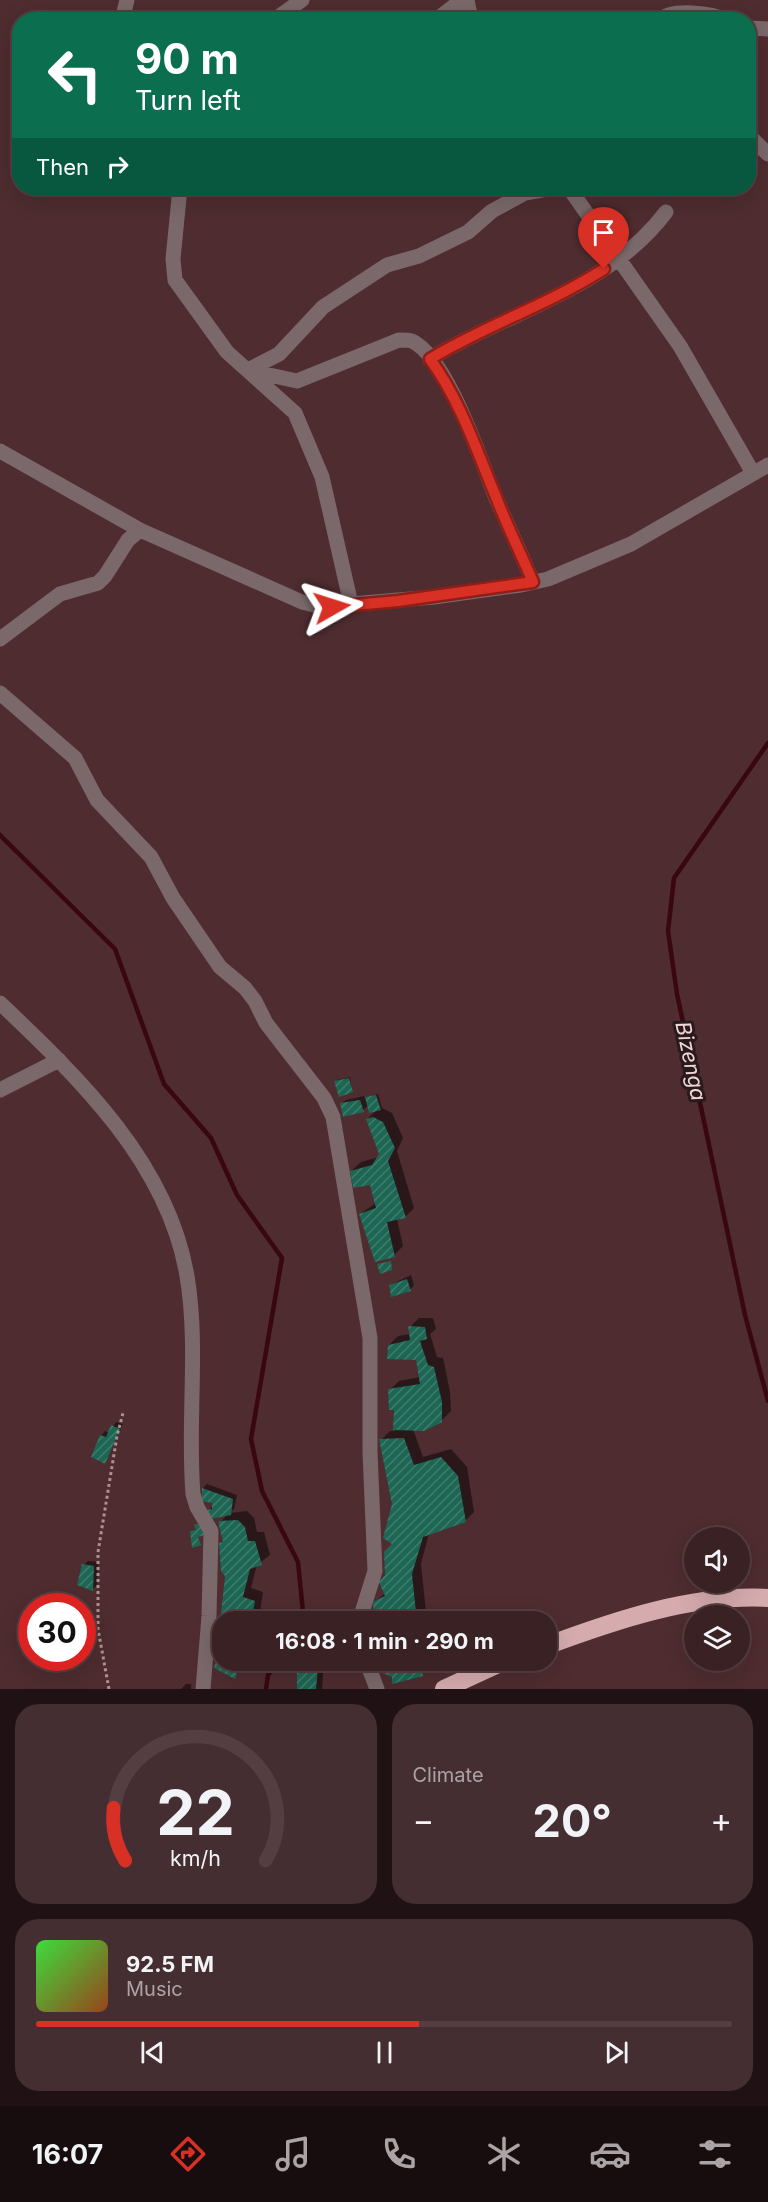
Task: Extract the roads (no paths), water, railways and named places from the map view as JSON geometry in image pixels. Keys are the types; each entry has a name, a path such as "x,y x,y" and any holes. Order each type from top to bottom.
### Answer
{"highway":[{"path":"557,1642 622,1617 701,1603 768,1598"},
{"path":"444,1689 483,1671"}],"street":[{"path":"285,12 302,0"},
{"path":"446,12 462,0"},
{"path":"756,143 768,154"},
{"path":"179,195 173,259 175,280 227,352 295,413 322,477 351,604"},
{"path":"248,370 279,354 323,307 387,266 419,256 468,232 492,211 520,195"},
{"path":"574,195 619,260 648,296 680,346 753,473"},
{"path":"430,359 459,342 551,300 619,260 640,243 666,212"},
{"path":"248,370 297,381 399,340 411,341 430,359 446,381 468,424 496,497 533,582"},
{"path":"0,451 140,530 302,602 318,606 423,598 533,582 574,570 631,544 768,465"},
{"path":"0,639 60,594 98,583 128,540 140,530"},
{"path":"0,693 75,758 97,800 151,857 173,898 220,967 245,988 255,1001 266,1023 324,1098 333,1117 370,1338 370,1452 375,1571 362,1611"},
{"path":"0,1003 59,1060 128,1140 168,1212 187,1275 194,1363 193,1494 197,1507 211,1531 212,1560 203,1689"},
{"path":"0,1090 59,1060"},
{"path":"370,1671 376,1689"}],"waterway":[{"name":"Bizenga","path":"768,743 674,878 668,931 677,994 745,1315 768,1401"},
{"path":"0,835 115,949 164,1084 211,1138 237,1195 282,1258 251,1439 262,1491 298,1562 303,1611"},
{"path":"266,1689 268,1675 271,1671"}]}
